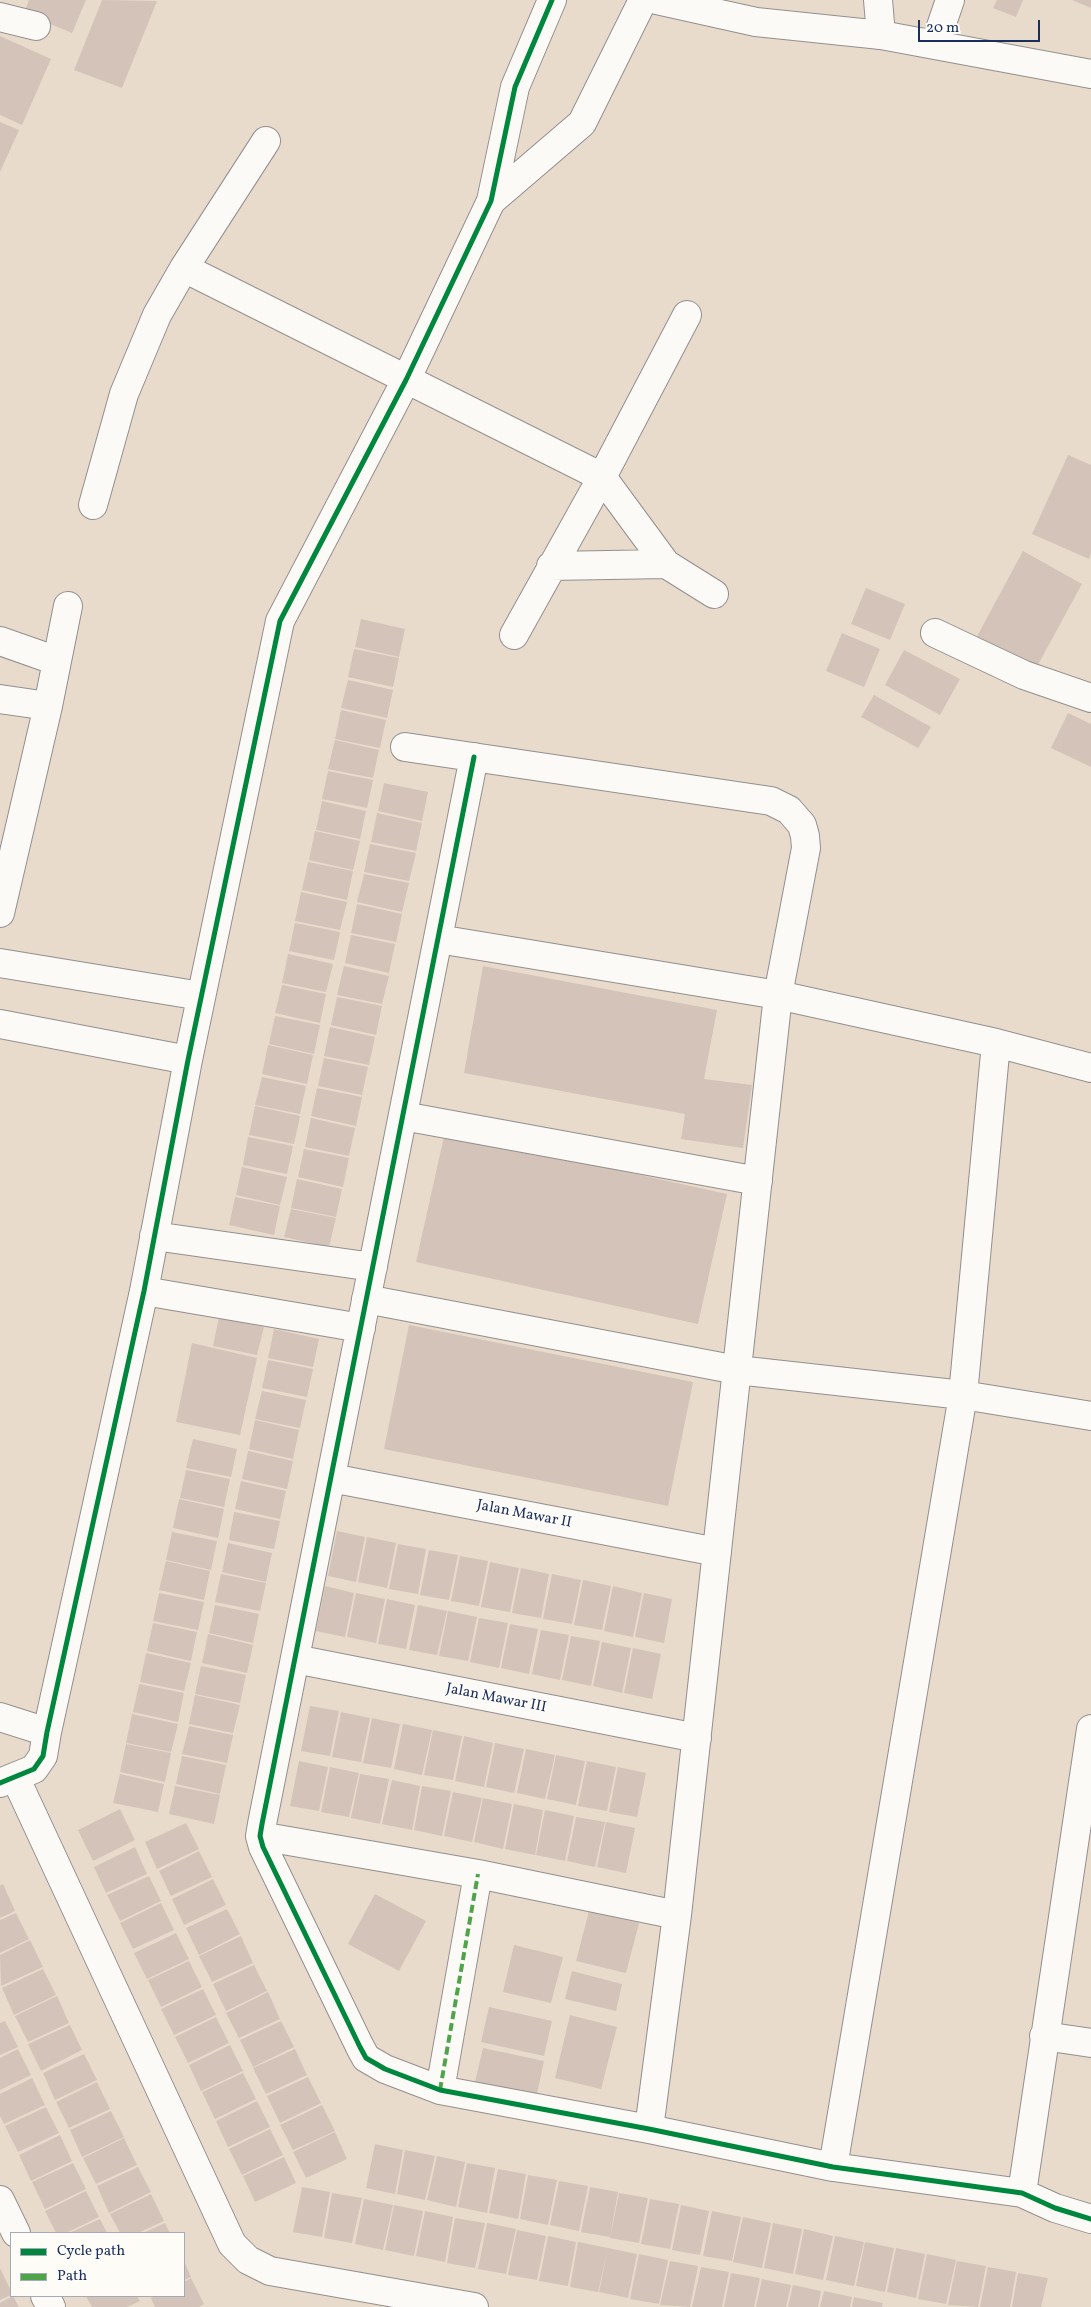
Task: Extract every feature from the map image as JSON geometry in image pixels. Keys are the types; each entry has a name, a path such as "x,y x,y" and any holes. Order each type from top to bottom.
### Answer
{"street":[{"path":"474,2307 270,2271 248,2260 232,2244 7,1780 34,1769 40,1763 43,1756 144,1291 188,1060 280,621 406,380 491,200 515,87 552,0"},
{"path":"491,200 582,123 643,0"},
{"path":"657,0 756,22 881,35 1091,74"},
{"path":"878,0 881,35"},
{"path":"935,44 950,0"},
{"path":"0,17 36,26"},
{"path":"92,505 124,394 157,315 184,268 266,141"},
{"path":"184,268 602,477 666,564 714,594"},
{"path":"514,635 602,477 687,315"},
{"path":"552,566 666,564"},
{"path":"1,905 48,706 68,606"},
{"path":"935,634 1024,675 1091,698"},
{"path":"0,641 57,660"},
{"path":"0,699 48,706"},
{"path":"405,747 771,801 789,810 802,825 806,848 778,995 697,1738 650,2129"},
{"path":"474,757 260,1836 267,1856 366,2058 384,2069 440,2090 650,2129 833,2167 1022,2193 1055,2208 1091,2219"},
{"path":"438,939 778,995 996,1044 1091,1068"},
{"path":"0,963 201,996"},
{"path":"0,1024 188,1060"},
{"path":"833,2167 963,1395 996,1044"},
{"path":"403,1116 758,1181"},
{"path":"154,1236 373,1267"},
{"path":"144,1291 361,1328"},
{"path":"366,1299 737,1370 963,1395 1091,1416"},
{"name":"Jalan Mawar II","path":"331,1478 717,1552"},
{"name":"Jalan Mawar III","path":"295,1659 697,1738"},
{"path":"0,1717 47,1732"},
{"path":"1022,2193 1044,2036 1082,1847 1091,1729"},
{"path":"260,1836 478,1874 677,1915"},
{"path":"440,2090 478,1874"},
{"path":"1044,2036 1091,2043"},
{"path":"0,2200 16,2232"}],"building":[{"path":"29,0 86,0 72,33 24,13"},
{"path":"102,0 157,1 122,88 74,70"},
{"path":"997,0 1023,0 1016,17 993,8"},
{"path":"1072,0 1091,0 1091,8"},
{"path":"0,36 51,59 22,125 0,115"},
{"path":"0,122 19,130 0,172"},
{"path":"1068,455 1091,465 1091,554 1089,559 1032,534"},
{"path":"1023,551 1082,584 1034,672 975,640"},
{"path":"866,588 905,604 890,640 851,624"},
{"path":"361,619 405,629 399,657 355,647"},
{"path":"842,633 880,649 864,687 826,671"},
{"path":"354,649 399,658 393,687 348,677"},
{"path":"904,650 960,679 940,715 885,685"},
{"path":"348,680 393,690 387,718 341,708"},
{"path":"874,695 931,727 918,748 861,717"},
{"path":"341,710 386,720 380,748 335,739"},
{"path":"1068,713 1091,724 1091,767 1051,748"},
{"path":"335,740 379,750 373,778 328,769"},
{"path":"328,771 373,780 367,808 322,799"},
{"path":"384,783 428,792 422,821 378,811"},
{"path":"322,801 366,811 360,839 316,830"},
{"path":"377,813 422,823 416,851 371,842"},
{"path":"315,831 360,841 353,870 309,860"},
{"path":"370,844 416,853 409,881 364,872"},
{"path":"308,862 353,871 347,900 302,890"},
{"path":"364,874 409,883 402,912 357,902"},
{"path":"301,892 347,902 340,930 295,921"},
{"path":"357,904 402,914 396,942 351,933"},
{"path":"295,923 340,932 334,960 289,951"},
{"path":"351,935 395,944 389,973 345,963"},
{"path":"288,954 333,964 326,992 282,983"},
{"path":"344,966 389,976 382,1004 337,995"},
{"path":"483,966 717,1010 704,1079 752,1085 743,1148 681,1139 685,1114 464,1073"},
{"path":"282,985 326,994 320,1023 275,1013"},
{"path":"337,997 382,1006 376,1035 331,1025"},
{"path":"275,1016 320,1025 314,1054 269,1044"},
{"path":"330,1027 375,1037 369,1065 324,1056"},
{"path":"268,1045 313,1055 307,1084 262,1074"},
{"path":"324,1058 368,1067 362,1095 318,1086"},
{"path":"262,1077 306,1086 300,1114 255,1105"},
{"path":"317,1088 362,1097 356,1126 311,1116"},
{"path":"255,1106 300,1116 294,1144 249,1135"},
{"path":"311,1118 355,1128 349,1156 305,1147"},
{"path":"445,1132 727,1194 698,1324 416,1262"},
{"path":"248,1137 293,1146 287,1174 243,1165"},
{"path":"304,1149 349,1158 343,1187 298,1177"},
{"path":"242,1167 287,1177 280,1205 236,1195"},
{"path":"297,1179 342,1189 336,1217 291,1208"},
{"path":"235,1197 280,1206 274,1235 229,1225"},
{"path":"291,1209 336,1218 329,1247 284,1237"},
{"path":"219,1317 264,1327 257,1355 213,1346"},
{"path":"409,1325 693,1382 668,1506 384,1449"},
{"path":"274,1329 319,1339 313,1367 268,1358"},
{"path":"192,1343 257,1358 240,1435 176,1422"},
{"path":"268,1360 313,1369 307,1397 262,1388"},
{"path":"262,1391 306,1400 300,1428 255,1419"},
{"path":"255,1420 299,1430 293,1459 249,1449"},
{"path":"193,1439 237,1449 231,1477 186,1468"},
{"path":"248,1451 293,1461 287,1489 242,1479"},
{"path":"186,1470 230,1479 224,1507 180,1498"},
{"path":"241,1481 286,1491 280,1519 235,1509"},
{"path":"179,1499 224,1509 218,1538 173,1528"},
{"path":"234,1512 280,1521 274,1549 229,1540"},
{"path":"337,1531 365,1537 356,1582 328,1576"},
{"path":"172,1532 217,1541 211,1570 166,1560"},
{"path":"367,1537 396,1543 387,1588 358,1582"},
{"path":"228,1543 272,1553 266,1582 222,1572"},
{"path":"398,1544 426,1549 418,1594 389,1589"},
{"path":"429,1550 458,1555 449,1600 420,1595"},
{"path":"460,1556 488,1561 479,1606 451,1601"},
{"path":"166,1561 210,1571 204,1600 159,1590"},
{"path":"490,1562 519,1568 510,1612 481,1607"},
{"path":"521,1568 549,1574 541,1618 512,1613"},
{"path":"221,1574 266,1583 260,1611 215,1602"},
{"path":"552,1574 581,1580 572,1624 543,1619"},
{"path":"583,1580 611,1586 602,1630 574,1625"},
{"path":"325,1586 354,1593 345,1637 316,1631"},
{"path":"613,1586 642,1593 633,1637 604,1631"},
{"path":"159,1593 204,1602 198,1630 153,1621"},
{"path":"356,1593 385,1599 376,1643 347,1637"},
{"path":"644,1593 672,1599 664,1643 635,1637"},
{"path":"387,1599 415,1605 406,1649 378,1644"},
{"path":"215,1605 259,1614 253,1643 209,1633"},
{"path":"418,1605 447,1611 437,1655 409,1650"},
{"path":"448,1611 477,1617 468,1661 439,1656"},
{"path":"479,1618 508,1623 499,1668 470,1662"},
{"path":"153,1623 197,1632 191,1661 147,1651"},
{"path":"510,1624 538,1629 529,1674 501,1668"},
{"path":"541,1630 569,1635 560,1680 532,1674"},
{"path":"208,1634 253,1645 247,1673 202,1663"},
{"path":"571,1636 600,1641 591,1686 562,1680"},
{"path":"602,1642 631,1648 622,1693 593,1686"},
{"path":"633,1648 661,1654 652,1699 624,1693"},
{"path":"146,1653 191,1663 184,1691 140,1682"},
{"path":"201,1666 246,1675 240,1703 195,1694"},
{"path":"139,1684 184,1693 178,1722 133,1712"},
{"path":"195,1695 240,1705 233,1733 189,1724"},
{"path":"310,1706 339,1711 330,1756 301,1751"},
{"path":"341,1712 370,1718 361,1762 332,1757"},
{"path":"132,1714 178,1724 171,1752 126,1743"},
{"path":"372,1718 400,1724 391,1768 363,1763"},
{"path":"403,1724 432,1730 422,1775 394,1769"},
{"path":"189,1726 233,1735 227,1763 182,1754"},
{"path":"433,1730 462,1736 453,1780 424,1775"},
{"path":"464,1736 493,1743 484,1787 455,1781"},
{"path":"495,1743 524,1749 514,1793 486,1787"},
{"path":"126,1744 171,1753 165,1782 120,1772"},
{"path":"526,1749 555,1755 545,1799 517,1793"},
{"path":"556,1755 585,1761 576,1805 547,1799"},
{"path":"182,1756 226,1765 220,1794 176,1784"},
{"path":"299,1761 328,1767 319,1811 290,1806"},
{"path":"587,1761 616,1767 607,1811 578,1806"},
{"path":"330,1767 359,1773 349,1817 321,1812"},
{"path":"618,1767 646,1773 637,1817 609,1812"},
{"path":"120,1774 164,1784 158,1812 113,1803"},
{"path":"360,1774 389,1779 380,1824 351,1818"},
{"path":"392,1780 420,1786 412,1830 382,1824"},
{"path":"175,1786 220,1795 214,1824 169,1814"},
{"path":"422,1786 451,1791 442,1836 414,1830"},
{"path":"453,1792 482,1798 472,1842 444,1836"},
{"path":"483,1798 512,1804 503,1849 474,1842"},
{"path":"514,1804 543,1810 535,1855 505,1849"},
{"path":"120,1809 135,1840 93,1861 78,1830"},
{"path":"545,1810 574,1816 565,1861 536,1855"},
{"path":"576,1817 605,1822 595,1867 567,1861"},
{"path":"606,1822 635,1828 626,1873 597,1867"},
{"path":"186,1823 199,1849 157,1869 145,1842"},
{"path":"135,1847 147,1874 106,1893 94,1867"},
{"path":"199,1851 212,1877 171,1896 159,1871"},
{"path":"149,1876 161,1901 120,1921 107,1895"},
{"path":"213,1879 226,1905 184,1925 172,1899"},
{"path":"3,1884 15,1911 0,1918 0,1886"},
{"path":"375,1894 426,1921 399,1971 348,1944"},
{"path":"161,1903 174,1930 133,1949 120,1923"},
{"path":"227,1909 240,1934 199,1955 186,1928"},
{"path":"589,1911 639,1923 626,1973 576,1961"},
{"path":"16,1913 29,1939 0,1953 0,1920"},
{"path":"176,1933 189,1959 147,1979 134,1953"},
{"path":"241,1936 253,1963 212,1982 199,1956"},
{"path":"30,1940 43,1967 1,1986 0,1955"},
{"path":"514,1945 563,1957 551,2003 503,1992"},
{"path":"189,1961 202,1987 161,2007 148,1980"},
{"path":"254,1965 267,1991 226,2011 213,1984"},
{"path":"43,1969 56,1995 14,2015 2,1988"},
{"path":"572,1971 622,1984 616,2011 565,1999"},
{"path":"203,1989 216,2015 174,2035 161,2009"},
{"path":"268,1992 280,2019 239,2038 226,2013"},
{"path":"57,1996 69,2023 28,2042 15,2016"},
{"path":"489,2007 552,2021 544,2056 481,2042"},
{"path":"570,2015 617,2027 601,2089 555,2078"},
{"path":"216,2017 229,2043 188,2063 175,2037"},
{"path":"5,2021 18,2047 0,2055 0,2023"},
{"path":"281,2021 294,2047 253,2067 240,2040"},
{"path":"70,2025 82,2050 41,2071 28,2044"},
{"path":"230,2045 243,2071 201,2091 189,2065"},
{"path":"483,2048 544,2061 536,2099 474,2086"},
{"path":"18,2049 31,2075 0,2090 0,2058"},
{"path":"295,2049 307,2075 266,2094 253,2068"},
{"path":"84,2054 97,2080 55,2100 43,2073"},
{"path":"243,2073 256,2099 215,2119 202,2092"},
{"path":"308,2077 321,2103 280,2123 267,2096"},
{"path":"32,2078 45,2105 4,2124 0,2116 0,2094"},
{"path":"97,2082 110,2109 69,2128 56,2102"},
{"path":"257,2101 270,2127 228,2147 216,2121"},
{"path":"322,2105 335,2131 293,2150 280,2125"},
{"path":"46,2107 59,2133 18,2152 5,2126"},
{"path":"111,2111 124,2137 82,2157 70,2130"},
{"path":"270,2129 283,2155 242,2175 229,2149"},
{"path":"335,2132 347,2159 306,2178 293,2152"},
{"path":"60,2135 72,2161 31,2181 19,2155"},
{"path":"124,2138 137,2165 96,2184 83,2158"},
{"path":"375,2144 403,2150 395,2194 366,2188"},
{"path":"405,2150 435,2156 425,2200 397,2194"},
{"path":"437,2156 465,2162 456,2207 427,2200"},
{"path":"284,2157 296,2183 255,2202 243,2176"},
{"path":"73,2163 86,2189 45,2209 32,2182"},
{"path":"467,2163 495,2168 487,2213 458,2207"},
{"path":"138,2167 151,2192 109,2213 97,2186"},
{"path":"498,2169 526,2174 518,2219 489,2213"},
{"path":"528,2175 557,2180 548,2225 520,2219"},
{"path":"559,2181 588,2186 579,2231 550,2225"},
{"path":"302,2187 330,2192 322,2237 293,2232"},
{"path":"590,2187 618,2192 610,2237 581,2232"},
{"path":"86,2191 99,2217 68,2232 56,2232 45,2211"},
{"path":"332,2193 362,2198 352,2243 324,2238"},
{"path":"619,2193 648,2198 639,2243 610,2238"},
{"path":"151,2194 164,2221 140,2232 119,2232 110,2214"},
{"path":"364,2199 393,2205 383,2250 355,2244"},
{"path":"650,2199 679,2204 670,2249 641,2244"},
{"path":"394,2205 423,2211 414,2256 385,2250"},
{"path":"681,2205 709,2211 700,2255 672,2250"},
{"path":"425,2211 453,2217 445,2262 416,2256"},
{"path":"712,2211 741,2217 732,2261 703,2256"},
{"path":"743,2217 771,2223 762,2268 733,2262"},
{"path":"455,2218 485,2223 475,2268 447,2263"},
{"path":"100,2219 106,2232 71,2232"},
{"path":"165,2223 170,2232 145,2232"},
{"path":"487,2223 516,2229 506,2274 478,2269"},
{"path":"773,2223 802,2229 793,2274 764,2268"},
{"path":"804,2229 833,2236 823,2280 795,2274"},
{"path":"517,2230 546,2236 537,2280 508,2275"},
{"path":"548,2236 576,2242 568,2286 539,2281"},
{"path":"835,2236 864,2242 854,2286 826,2280"},
{"path":"578,2242 608,2248 598,2292 570,2287"},
{"path":"865,2242 894,2248 885,2292 856,2286"},
{"path":"608,2248 637,2254 628,2298 599,2292"},
{"path":"896,2248 925,2254 916,2298 887,2292"},
{"path":"639,2254 668,2260 659,2304 630,2299"},
{"path":"927,2254 956,2260 946,2304 918,2299"},
{"path":"670,2261 698,2266 690,2307 660,2305"},
{"path":"957,2261 986,2266 978,2307 948,2305"},
{"path":"185,2263 191,2277 185,2280"},
{"path":"701,2267 729,2272 722,2307 692,2307"},
{"path":"988,2267 1016,2272 1010,2307 980,2307"},
{"path":"0,2268 10,2289 10,2295 0,2300"},
{"path":"731,2273 760,2278 754,2307 724,2307"},
{"path":"1018,2273 1048,2278 1041,2307 1012,2307"},
{"path":"191,2278 204,2304 199,2307 155,2307 151,2298 153,2297 185,2297 185,2281"},
{"path":"762,2279 791,2285 786,2307 756,2307"},
{"path":"793,2285 821,2291 818,2307 788,2307"},
{"path":"824,2291 852,2297 850,2307 820,2307"},
{"path":"14,2297 19,2307 0,2307 0,2303"},
{"path":"87,2297 138,2297 140,2301 127,2307 92,2307"},
{"path":"854,2297 883,2303 882,2307 852,2307"}],"marked path":[{"path":"440,2090 478,1874"}],"cycle path":[{"path":"0,1783 34,1769 43,1756 144,1291 188,1060 280,621 406,380 491,201 515,87 552,0"},
{"path":"474,757 262,1824 260,1836 263,1847 366,2058 385,2069 440,2090 649,2129 833,2167 1022,2193 1055,2208 1091,2219"}]}
